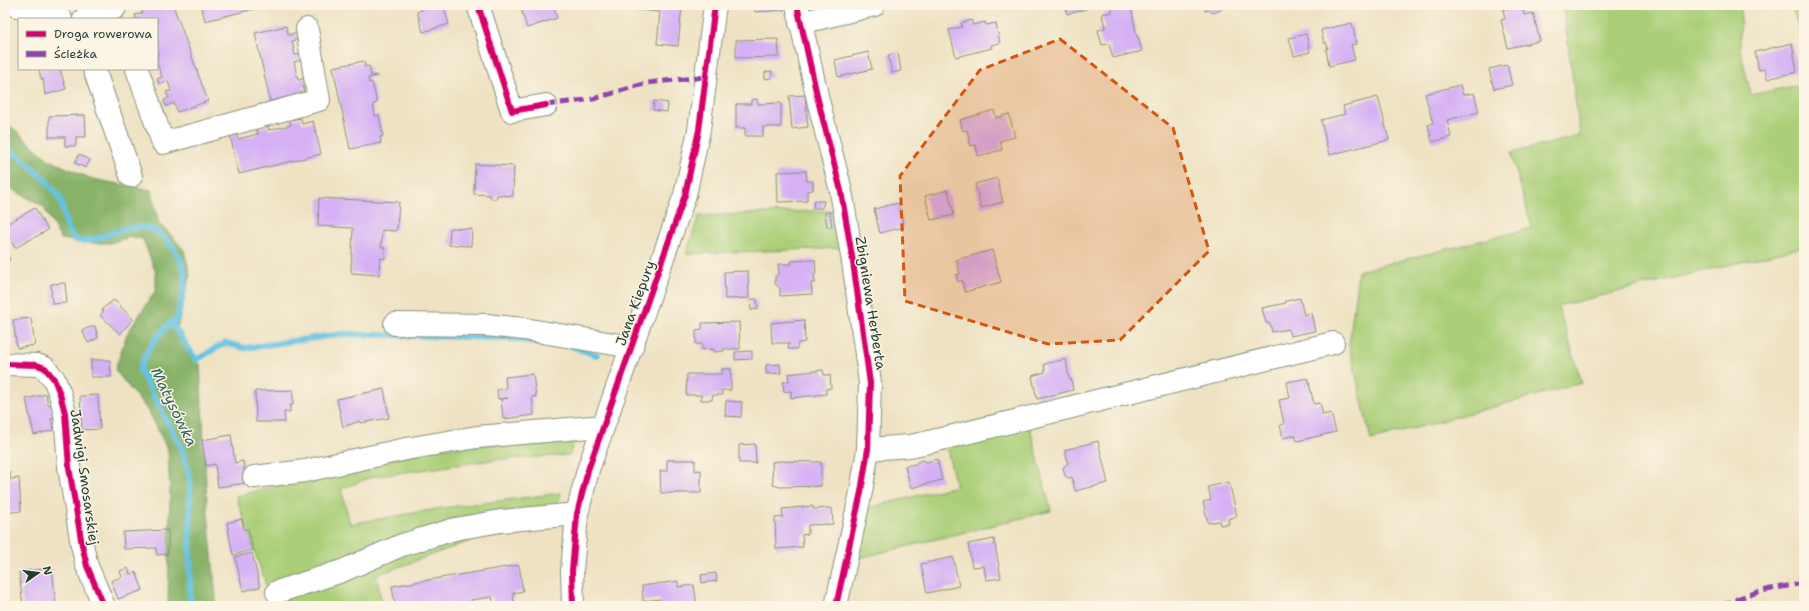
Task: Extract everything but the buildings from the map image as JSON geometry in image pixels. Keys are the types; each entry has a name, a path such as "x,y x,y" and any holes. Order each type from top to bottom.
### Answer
{"street":[{"path":"14,5 59,18"},
{"name":"Jana Kiepury","path":"574,606 572,571 577,514 588,470 673,231 692,167 699,130 715,5"},
{"path":"799,14 874,5"},
{"path":"478,6 512,111 546,105"},
{"path":"88,18 116,11"},
{"name":"Zbigniewa Herberta","path":"799,14 841,191 853,262 870,383 868,449 860,498 836,606"},
{"path":"137,70 163,142 319,100 307,29"},
{"path":"94,70 131,176"},
{"path":"395,324 486,325 524,329 632,347"},
{"path":"868,449 910,446 929,442 1333,343"},
{"name":"Jadwigi Smosarskiej","path":"5,364 37,365 45,368 54,380 60,394 65,413 69,467 82,545 87,566 104,606"},
{"path":"254,477 304,471 406,449 478,437 604,426"},
{"path":"277,592 342,571 402,545 455,530 502,521 577,514"}],"highlighted area":[{"path":"1060,39 1173,128 1209,251 1120,340 1048,344 905,301 900,176 980,70"}],"green space":[{"path":"1563,5 1741,5 1740,49 1751,95 1804,84 1804,247 1558,306 1582,383 1371,440 1349,346 1358,271 1532,228 1511,153 1580,136"},
{"path":"1791,5 1804,5 1804,41 1803,41"},
{"path":"5,121 49,160 92,179 151,190 159,224 184,250 190,275 177,327 200,365 207,504 216,596 215,606 168,606 170,497 168,450 149,412 115,370 127,334 156,290 156,273 143,239 130,237 110,243 92,243 61,239 43,206 5,184"},
{"path":"834,210 842,248 686,254 699,216"},
{"path":"1029,424 1051,511 851,560 863,509 956,486 946,445"},
{"path":"575,437 570,455 492,460 371,477 341,489 350,524 442,508 561,493 554,524 492,533 377,575 382,606 273,606 236,496 433,449"}],"waterway":[{"name":"Matysówka","path":"5,147 28,164 57,194 61,202 66,224 72,236 80,241 90,240 130,228 144,227 158,232 171,245 182,264 185,281 177,319 172,322 154,342 144,357 140,370 181,447 190,478 190,606"},
{"path":"171,322 196,360 225,343 245,348 342,334 507,338 545,343"},
{"path":"572,347 597,355"}],"marked path":[{"path":"546,105 593,99 647,83 706,77"},
{"path":"1722,606 1752,594 1804,583"}],"cycle path":[{"path":"478,5 512,111 546,105"},
{"path":"573,606 572,571 577,514 588,470 685,195 699,130 715,5"},
{"path":"797,5 818,100 841,191 853,262 870,383 868,449 861,492 836,606"},
{"path":"5,364 37,365 45,368 54,379 65,413 69,467 82,545 87,566 104,606"}]}
